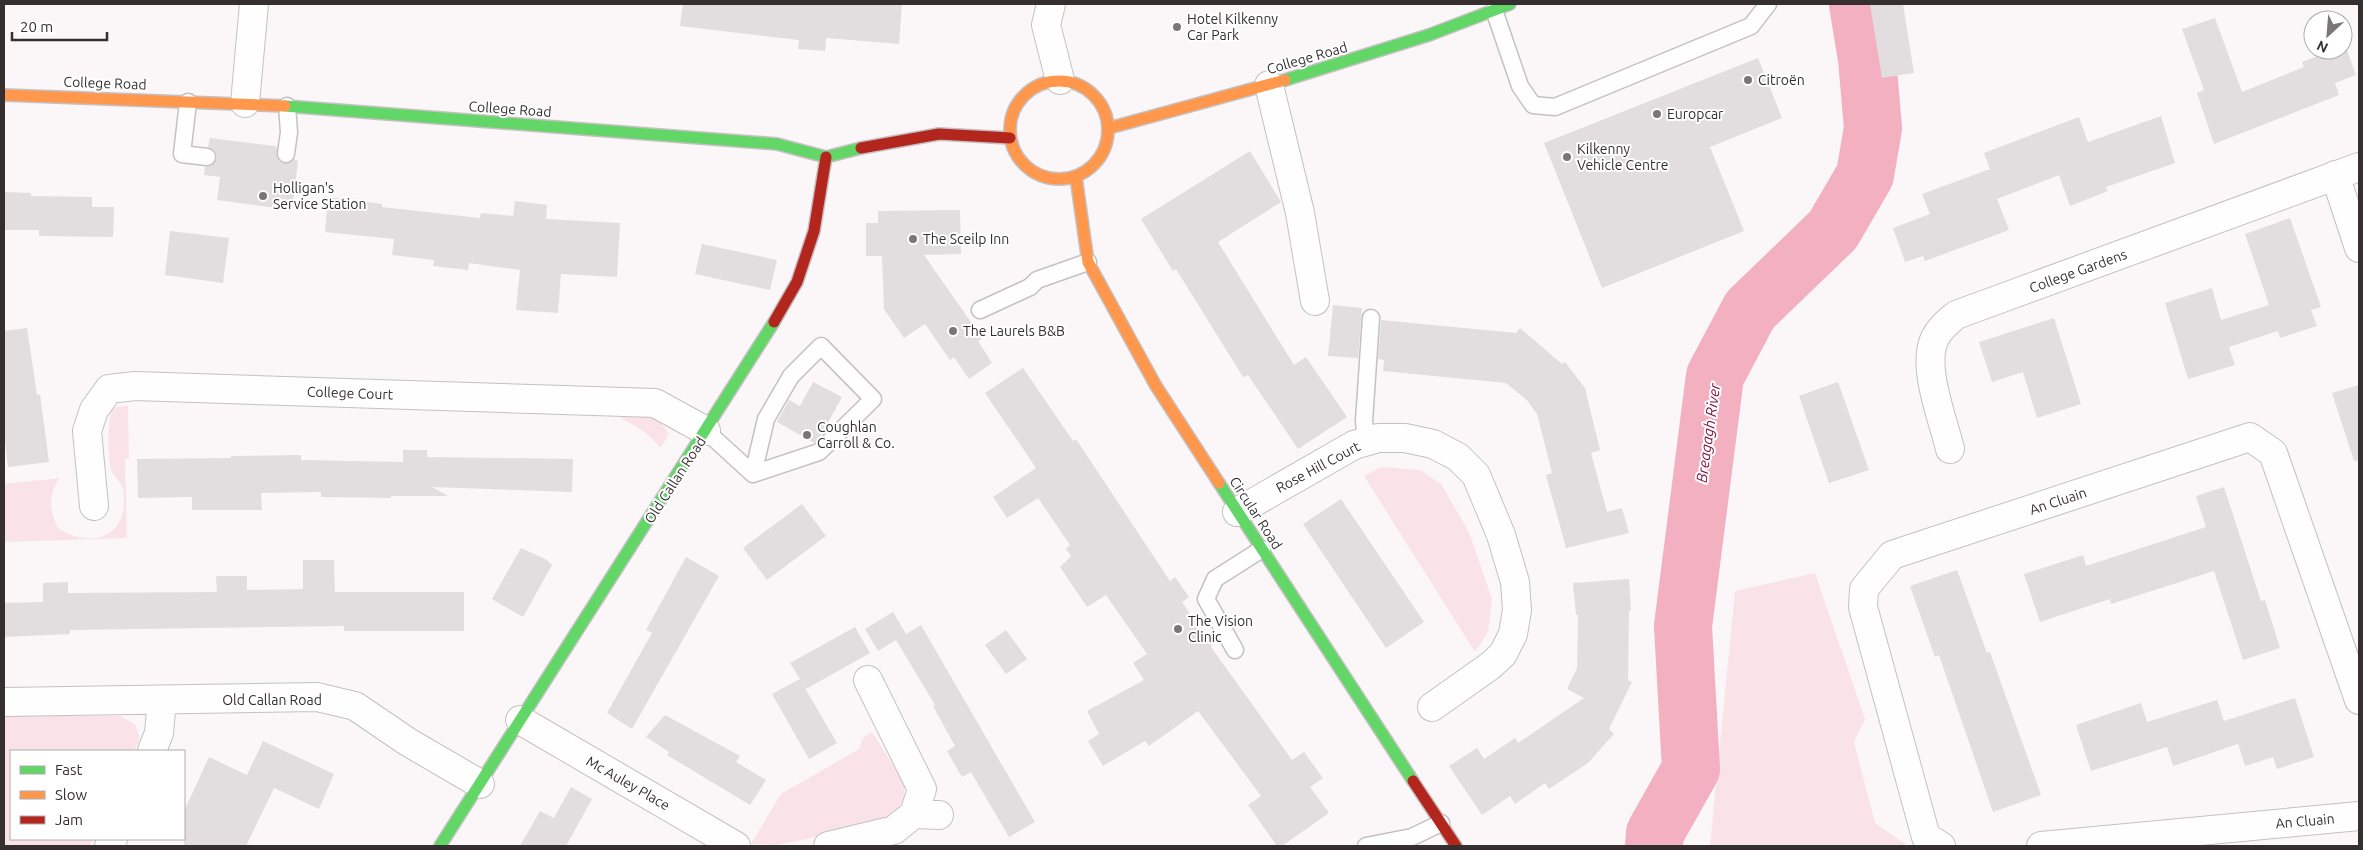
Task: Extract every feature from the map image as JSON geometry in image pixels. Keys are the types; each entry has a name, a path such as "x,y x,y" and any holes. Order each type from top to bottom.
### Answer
{"main road":[{"name":"College Road","path":"1108,128 1269,85 1394,47 1510,4"},
{"path":"1060,80 1086,88 1102,106 1108,128 1106,147 1094,166 1076,177 1053,180 1032,172 1015,154 1010,138 1012,112 1024,95 1039,85 1060,80"},
{"name":"College Road","path":"4,95 287,106 777,144 826,157 874,145 939,134 1010,138"},
{"name":"Old Callan Road","path":"440,846 766,336 797,282 814,232 826,157"},
{"name":"Circular Road","path":"1076,177 1088,262 1156,386 1456,846"}],"street":[{"path":"245,103 254,4"},
{"path":"1051,4 1046,25 1060,80"},
{"path":"1269,85 1300,213 1315,301"},
{"name":"College Gardens","path":"1950,449 1930,370 1930,354 1934,338 1944,325 1956,315 2347,171 2359,248"},
{"name":"College Court","path":"94,506 87,431 94,410 109,389 135,386 655,403 706,430"},
{"name":"An Cluain","path":"1941,846 1926,837 1863,607 1864,589 1892,555 2250,437 2273,453 2359,700"},
{"name":"Rose Hill Court","path":"1237,512 1354,445 1378,438 1405,438 1433,444 1458,457 1476,475 1501,536 1515,582 1517,610 1512,634 1503,654 1490,666 1432,707"},
{"path":"828,846 894,830 926,814 922,789 868,680"},
{"name":"Old Callan Road","path":"4,702 317,697 355,706 408,742 480,784"},
{"path":"152,750 159,733 162,700"},
{"name":"Mc Auley Place","path":"520,720 736,846"},
{"name":"An Cluain","path":"2041,846 2359,816"}],"lane":[{"path":"1494,10 1520,86 1533,104 1556,107 1751,26 1768,4"},
{"path":"188,102 182,154 207,157"},
{"path":"286,154 288,132 287,106"},
{"path":"980,310 1030,287 1037,280 1088,262"},
{"path":"1366,442 1364,421 1371,318"},
{"path":"821,346 873,399 819,452 753,474 766,419 791,376 821,346"},
{"path":"706,430 753,474"},
{"path":"1235,650 1206,599 1214,579 1262,549"},
{"path":"1366,846 1412,837 1441,823"}],"shaded area":[{"path":"128,406 129,458 125,459 127,538 4,542 4,484 60,478 53,490 51,502 58,528 72,535 97,538 115,528 121,518 124,505 123,489 112,473 110,466 108,445 109,423 112,409"},
{"path":"630,414 648,416 657,420 665,428 669,434 662,446 660,447 646,433 618,416"},
{"path":"1381,467 1420,470 1441,484 1469,532 1492,599 1488,632 1475,652 1364,476"},
{"path":"1815,573 1865,719 1854,742 1875,823 1908,846 1710,846 1735,591"},
{"path":"4,716 120,716 135,724 140,739 134,750 10,750 10,840 93,840 90,846 4,846"},
{"path":"872,732 903,780 905,788 901,809 882,824 777,845 751,844 781,794 859,749 863,738"}],"building":[{"path":"683,4 902,4 899,44 826,38 825,51 798,49 799,40 680,26"},
{"path":"1870,4 1903,4 1914,73 1882,78"},
{"path":"2215,18 2242,92 2304,67 2302,62 2307,60 2350,60 2356,75 2335,83 2339,95 2214,144 2197,93 2204,90 2182,29"},
{"path":"1758,58 1782,118 1710,147 1744,231 1602,288 1544,143"},
{"path":"2161,116 2175,163 2106,187 2108,191 2070,206 2059,175 1997,199 2009,230 1925,261 1923,256 1905,262 1893,228 1930,214 1922,194 1990,169 1984,153 2079,117 2088,142"},
{"name":"Holligan's Service Station","path":"210,138 275,146 280,162 289,163 294,159 298,161 292,210 217,200 220,177 204,175 205,167 211,166 217,159 216,153 208,147"},
{"path":"1250,151 1281,202 1218,242 1294,365 1306,357 1347,417 1298,449 1248,375 1243,377 1176,269 1173,271 1141,219"},
{"path":"4,192 31,193 31,196 92,197 92,207 114,207 113,237 39,236 39,230 4,230"},
{"path":"328,197 382,204 382,207 480,218 481,213 513,216 515,201 547,205 546,219 620,223 617,277 561,274 558,313 516,310 520,270 469,263 468,270 433,266 434,260 392,255 394,239 325,232"},
{"path":"960,210 961,254 924,255 982,338 978,341 992,363 969,379 954,357 950,360 925,324 904,338 884,309 882,256 866,256 866,223 878,223 878,211"},
{"path":"2290,218 2321,307 2311,310 2317,326 2280,338 2278,331 2229,347 2235,365 2188,379 2165,303 2212,288 2221,320 2269,305 2245,234"},
{"path":"170,231 229,238 223,283 165,275"},
{"path":"702,244 777,260 770,290 695,274"},
{"path":"1333,305 1362,308 1358,358 1328,356"},
{"path":"2054,318 2081,404 2037,418 2023,372 1992,382 1979,342"},
{"path":"1381,320 1516,333 1520,328 1562,364 1565,362 1585,388 1600,450 1591,453 1607,512 1622,508 1629,533 1566,548 1546,475 1552,473 1537,414 1527,400 1506,383 1383,371 1384,360 1378,359"},
{"path":"27,328 37,395 40,394 49,462 8,467 4,432 4,331"},
{"path":"1023,368 1073,441 1076,439 1170,581 1175,577 1189,597 1182,602 1211,647 1292,760 1304,752 1323,778 1310,787 1329,813 1282,846 1277,846 1248,805 1261,796 1198,711 1149,746 1145,741 1103,766 1088,741 1099,734 1087,711 1144,680 1133,663 1147,654 1106,595 1087,607 1060,567 1071,556 1066,549 1070,545 1038,498 1007,518 993,497 1036,468 985,393"},
{"path":"813,382 842,397 820,437 814,443 777,422 789,400 800,406"},
{"path":"1838,382 1869,470 1829,483 1799,396"},
{"path":"2359,385 2359,460 2354,461 2332,393"},
{"path":"403,450 427,450 427,457 573,459 572,492 432,487 448,496 391,496 391,498 321,497 321,492 261,493 262,510 192,510 192,497 138,498 137,459 301,455 301,460 403,462"},
{"path":"2224,487 2261,601 2265,600 2280,648 2243,660 2214,571 2111,604 2110,599 2040,622 2024,574 2083,555 2086,566 2206,527 2196,496"},
{"path":"1341,499 1424,622 1386,648 1303,524"},
{"path":"802,504 826,536 767,580 743,548"},
{"path":"521,548 547,560 552,565 523,617 492,599"},
{"path":"686,557 719,576 632,729 607,713 652,633 646,630"},
{"path":"303,560 334,560 335,592 464,592 464,631 344,631 344,626 70,630 70,634 4,637 4,603 43,602 43,583 68,582 68,593 217,592 216,576 247,576 247,590 303,589"},
{"path":"1957,570 1987,653 1990,652 2041,795 1993,812 1939,655 1935,657 1910,586"},
{"path":"1629,579 1631,611 1629,611 1628,680 1632,682 1609,729 1614,734 1588,763 1549,789 1545,783 1515,804 1510,796 1482,815 1449,766 1477,748 1484,759 1515,738 1518,743 1584,698 1567,689 1577,668 1578,615 1576,615 1573,583"},
{"path":"893,612 906,634 921,625 1035,822 1009,837 971,772 962,777 947,751 955,746 933,706 935,705 896,640 878,651 865,629"},
{"path":"855,627 870,653 806,689 802,683 837,743 809,759 772,694 800,679 790,663"},
{"path":"1006,630 1027,659 1006,674 985,645"},
{"path":"2295,698 2314,757 2277,769 2273,757 2245,766 2238,744 2173,766 2167,747 2091,771 2076,725 2141,703 2147,722 2217,700 2224,721"},
{"path":"665,715 740,756 736,762 766,780 750,805 667,755 669,752 646,737"},
{"path":"263,741 334,774 319,809 274,788 246,846 184,846 185,809 209,757 247,775"},
{"path":"571,787 592,799 566,846 520,846 540,811 554,818"}],"waterway":[{"name":"Breagagh River","path":"1654,846 1655,833 1691,769 1683,626 1715,376 1750,310 1833,230 1865,175 1873,128 1867,59 1858,4"}],"traffic: fast":[{"path":"1285,80 1429,35 1510,4"},
{"path":"285,106 777,144 826,157 861,148"},
{"path":"440,846 774,322"},
{"path":"1219,483 1413,781"}],"traffic: slow":[{"path":"1109,128 1285,80"},
{"path":"1059,81 1078,85 1094,95 1104,111 1108,130 1104,149 1094,165 1078,175 1059,179 1040,175 1024,165 1014,149 1010,130 1014,111 1024,95 1040,85 1059,81"},
{"path":"4,95 285,106"},
{"path":"1076,177 1088,262 1156,386 1219,483"}],"traffic: jam":[{"path":"861,148 939,134 1010,138"},
{"path":"774,322 797,282 814,231 826,157"},
{"path":"1413,781 1456,846"}],"place":[{"name":"Hotel Kilkenny Car Park","path":"1177,27"},
{"name":"Citroën","path":"1748,80"},
{"name":"Europcar","path":"1657,114"},
{"name":"Kilkenny Vehicle Centre","path":"1567,157"},
{"name":"Holligan's Service Station","path":"263,196"},
{"name":"The Sceilp Inn","path":"913,239"},
{"name":"The Laurels B&B","path":"953,331"},
{"name":"Coughlan Carroll & Co.","path":"807,435"},
{"name":"The Vision Clinic","path":"1178,629"}]}
